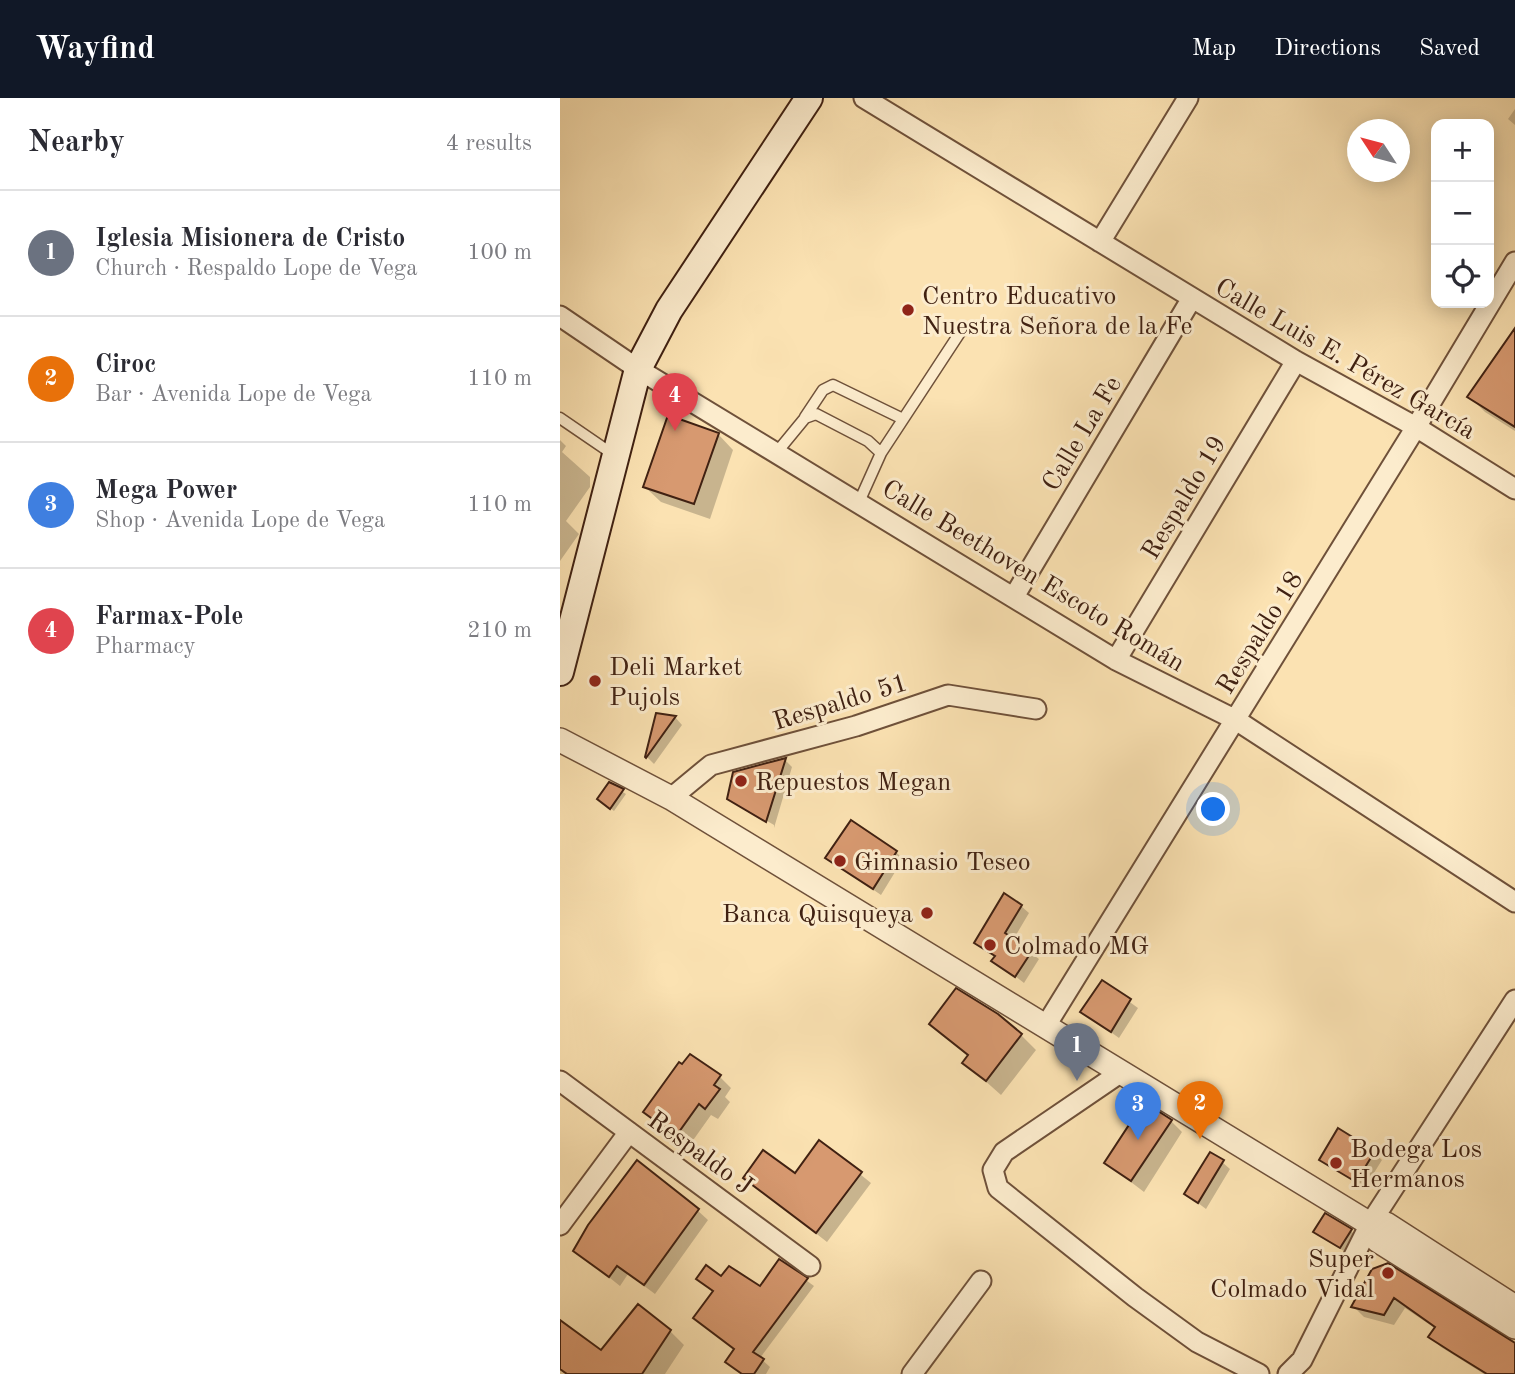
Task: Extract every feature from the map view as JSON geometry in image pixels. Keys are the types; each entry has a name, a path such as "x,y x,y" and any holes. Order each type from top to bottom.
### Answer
{"main road":[{"path":"560,672 638,369 669,310 809,98"}],"street":[{"name":"Calle Luis E. Pérez García","path":"864,98 1296,361 1416,427 1515,489"},
{"path":"1100,242 1188,98"},
{"name":"Respaldo 18","path":"1045,1027 1515,262"},
{"name":"Calle La Fe","path":"1015,595 1192,298"},
{"name":"Calle Beethoven Escoto Román","path":"560,316 638,369 1015,595 1116,660 1236,720 1515,902"},
{"name":"Respaldo 19","path":"1116,660 1296,361"},
{"name":"Respaldo 51","path":"671,798 711,765 856,726 948,695 1036,709"},
{"path":"560,740 671,798 1370,1224 1386,1224 1515,1307"},
{"path":"1288,1374 1302,1360 1370,1224 1515,1000"},
{"path":"1120,1073 1004,1152 993,1170 998,1188 1186,1334 1259,1374"},
{"name":"Respaldo J","path":"560,1081 810,1266"},
{"path":"560,1225 629,1132"},
{"path":"1370,1224 1377,1241 1515,1326"},
{"path":"912,1374 981,1281"}],"lane":[{"path":"859,502 881,453 961,331"},
{"path":"776,452 805,418 823,390 834,385 903,419"},
{"path":"805,418 816,414 868,441 881,453"},
{"path":"560,418 614,456"}],"building":[{"path":"1515,328 1515,427 1467,397"},
{"path":"668,415 719,433 694,504 643,487"},
{"path":"656,713 676,716 646,758 645,757"},
{"path":"786,758 766,822 727,799 733,772"},
{"path":"609,782 624,789 610,809 597,799"},
{"path":"851,820 897,851 873,889 825,858"},
{"path":"1004,893 1022,905 1005,933 1032,951 1015,977 991,961 995,956 974,943"},
{"path":"1102,980 1131,999 1111,1032 1080,1012"},
{"path":"956,988 998,1014 1022,1034 986,1081 962,1063 968,1055 929,1024"},
{"path":"690,1054 721,1075 714,1085 720,1089 705,1109 699,1104 676,1136 643,1112 679,1062 682,1064"},
{"path":"1144,1102 1172,1120 1131,1181 1104,1163"},
{"path":"1338,1128 1375,1151 1356,1182 1319,1160"},
{"path":"819,1140 862,1172 816,1233 743,1178 763,1150 795,1173"},
{"path":"1210,1152 1224,1160 1198,1203 1184,1194"},
{"path":"637,1160 699,1209 644,1285 617,1266 609,1277 573,1251 588,1225"},
{"path":"1325,1213 1352,1229 1340,1248 1313,1232"},
{"path":"779,1259 808,1278 753,1352 764,1359 754,1374 742,1374 725,1362 734,1349 693,1318 713,1291 696,1279 706,1265 721,1276 729,1266 760,1286"},
{"path":"1388,1263 1515,1343 1515,1374 1487,1374 1453,1353 1428,1337 1435,1327 1394,1298 1384,1315 1351,1307 1372,1269"},
{"path":"638,1304 671,1330 642,1374 567,1374 560,1369 560,1320 601,1350"}],"place":[{"name":"Centro Educativo Nuestra Señora de la Fe","path":"908,310"},
{"name":"Farmax-Pole","path":"675,431"},
{"name":"Deli Market Pujols","path":"595,681"},
{"name":"Repuestos Megan","path":"741,781"},
{"name":"Gimnasio Teseo","path":"840,861"},
{"name":"Banca Quisqueya","path":"927,913"},
{"name":"Colmado MG","path":"990,945"},
{"name":"Iglesia Misionera de Cristo","path":"1077,1081"},
{"name":"Ciroc","path":"1200,1139"},
{"name":"Mega Power","path":"1138,1140"},
{"name":"Bodega Los Hermanos","path":"1336,1163"},
{"name":"Super Colmado Vidal","path":"1388,1273"}]}
